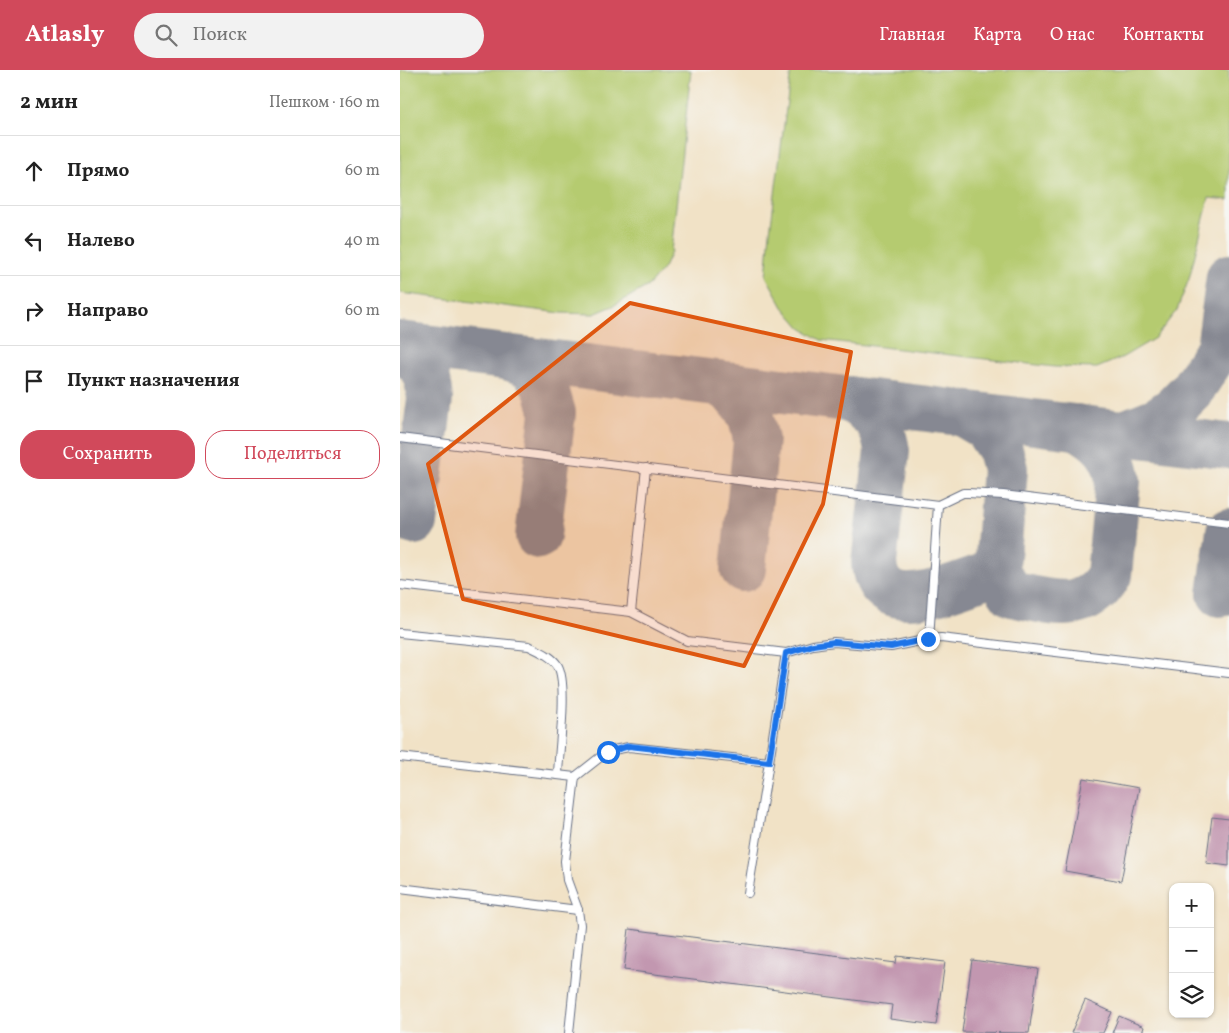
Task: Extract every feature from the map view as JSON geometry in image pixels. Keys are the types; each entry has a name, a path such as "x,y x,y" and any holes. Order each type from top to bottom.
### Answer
{"lane":[{"path":"400,438 938,505 963,493 977,493 1229,523"},
{"path":"631,612 646,468"},
{"path":"928,639 938,505"},
{"path":"400,585 631,612 687,641 786,653 813,645 834,642 891,647 941,638 1229,673"},
{"path":"400,633 529,646 548,656 557,665 562,680 558,774"},
{"path":"748,893 786,653"},
{"path":"400,757 575,776 608,752 629,746 769,762"},
{"path":"568,1033 580,925 578,910 567,880 565,861 575,776"},
{"path":"400,888 578,910"}],"highlighted area":[{"path":"630,303 851,352 823,504 744,666 463,599 428,464"}],"green space":[{"path":"400,70 691,70 671,252 664,268 648,286 613,306 594,314 561,313 400,293"},
{"path":"791,70 1229,70 1229,200 1209,198 1189,279 1177,310 1155,338 1123,357 1097,368 1055,367 821,340 801,328 783,307 766,276"}],"building":[{"path":"1083,778 1139,788 1121,881 1065,871"},
{"path":"1212,817 1229,819 1229,866 1206,863"},
{"path":"629,929 896,963 897,956 945,962 936,1025 890,1019 892,1005 624,970"},
{"path":"972,960 1038,969 1029,1033 962,1032"},
{"path":"1085,1000 1112,1012 1103,1033 1071,1033"},
{"path":"1119,1016 1144,1027 1142,1033 1112,1033"}],"taxiway":[{"path":"1124,433 1159,419 1173,409 1191,391 1219,348 1229,277"},
{"path":"400,344 1229,446"},
{"path":"400,349 408,353 419,364 428,383 430,399 414,522"},
{"path":"510,358 527,364 536,372 546,389 553,413 538,536"},
{"path":"718,383 732,392 751,417 756,440 743,569"},
{"path":"849,399 876,419 885,441 887,451 874,563 879,581 889,592 903,596 938,591 987,575 994,568 998,557 1005,469 1000,450 985,427 961,413"},
{"path":"994,568 1012,594 1066,603 1078,601 1089,596 1100,588 1109,575 1118,481 1116,471 1114,463 1105,448 1093,437 1077,427"},
{"path":"1220,594 1229,531"}],"route":[{"path":"608,752 629,746 769,762 786,653 813,645 834,642 891,647 928,639"}]}
